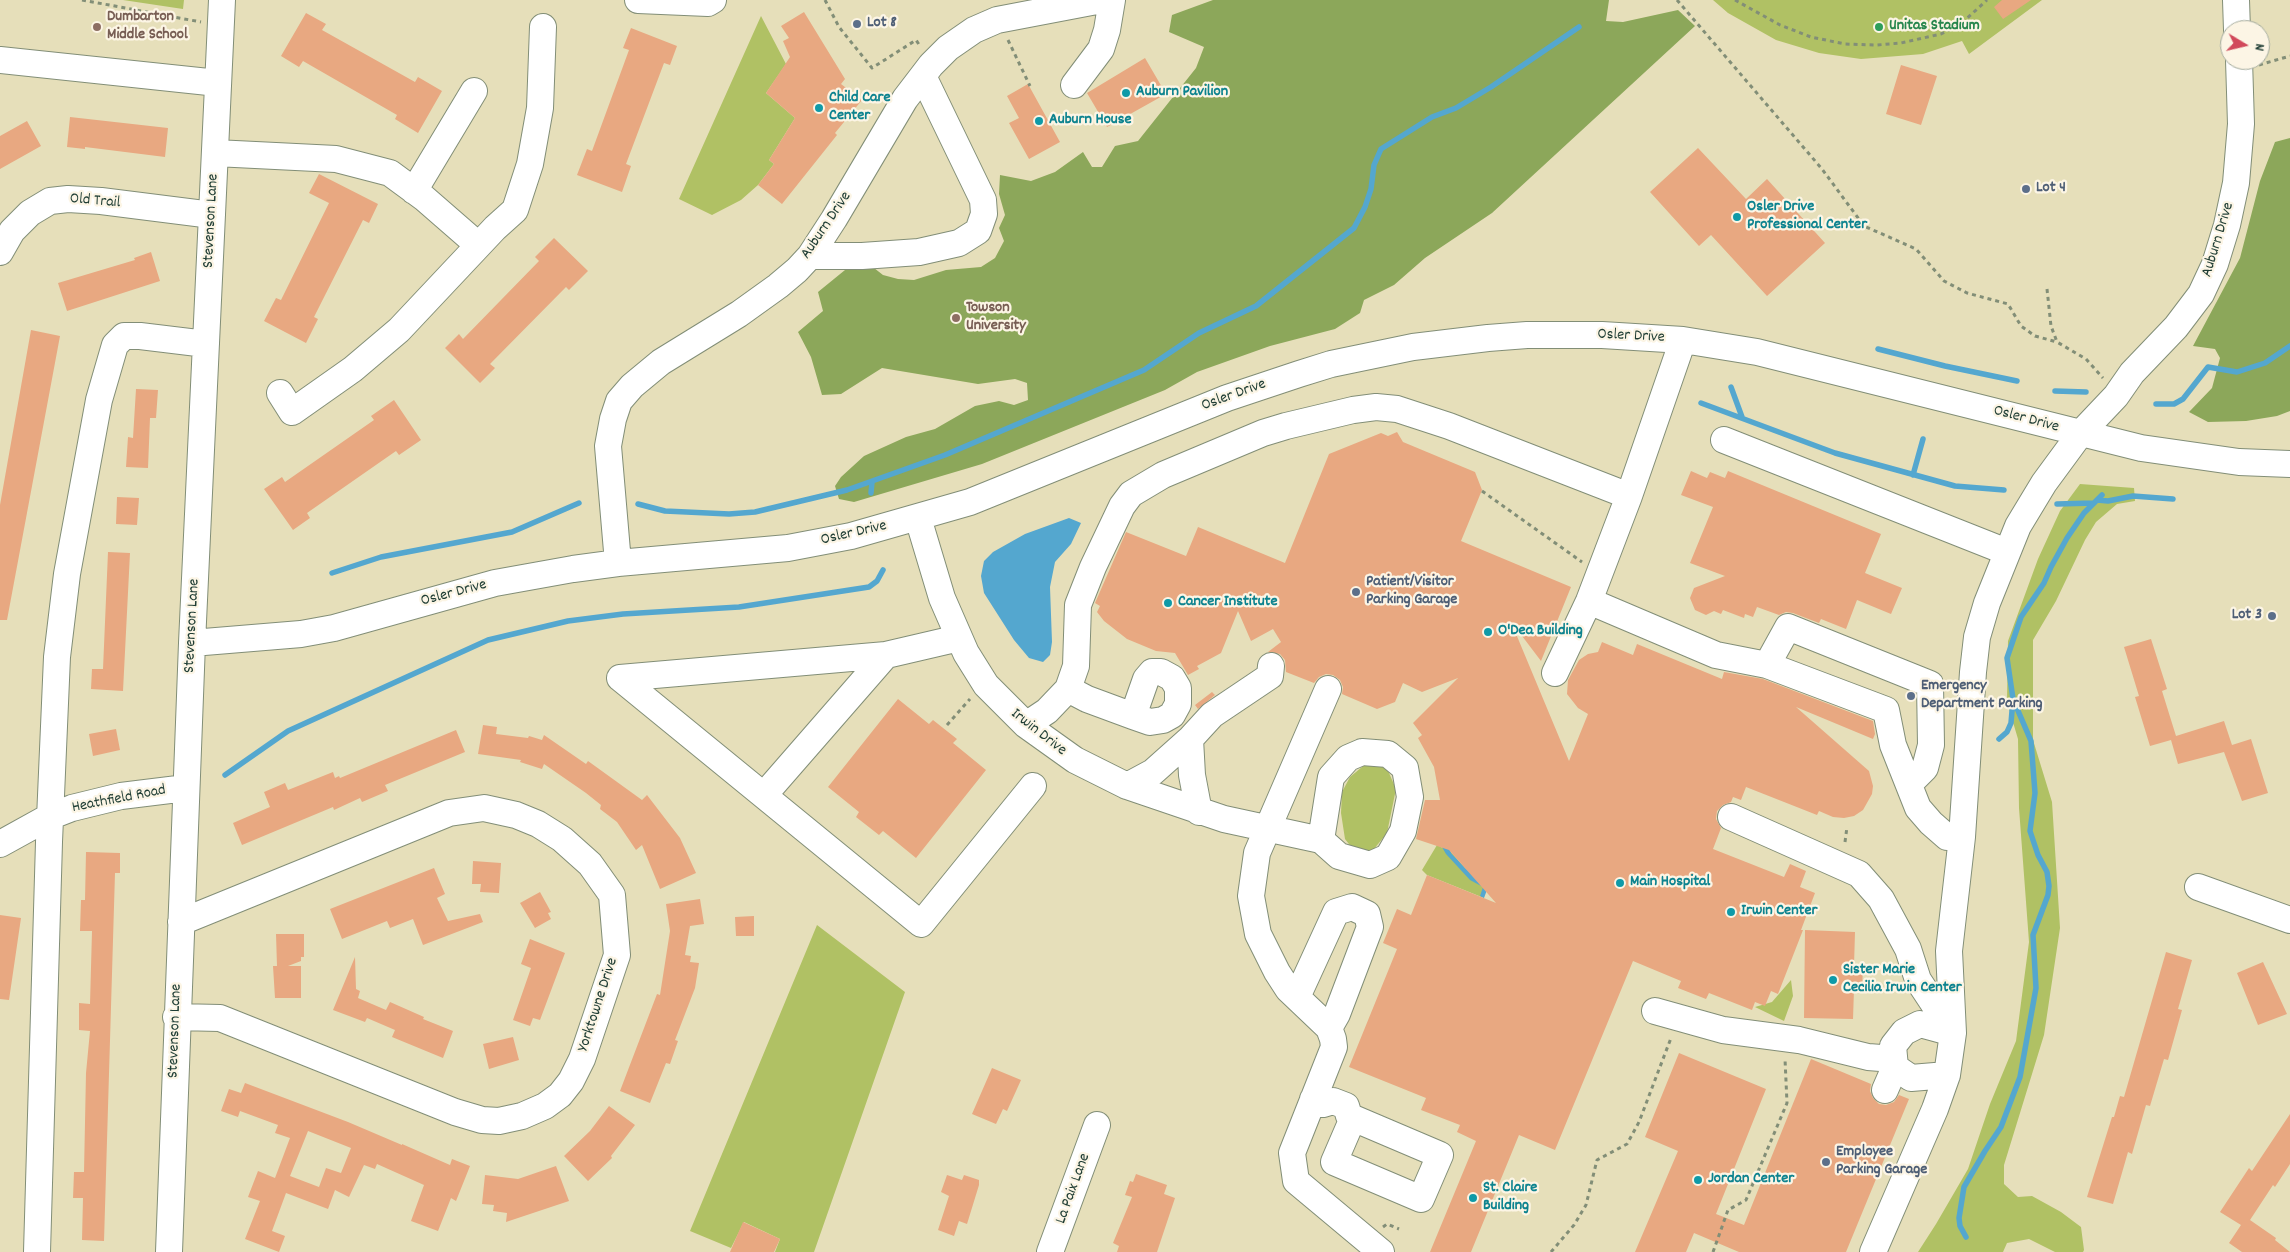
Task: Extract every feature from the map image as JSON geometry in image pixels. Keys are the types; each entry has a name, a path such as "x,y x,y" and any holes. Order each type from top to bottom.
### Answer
{"street":[{"name":"Stevenson Lane","path":"169,1252 176,1016 222,0"},
{"path":"638,0 708,3 713,0"},
{"name":"Auburn Drive","path":"618,563 608,446 613,419 619,401 632,386 661,362 739,314 778,286 810,256 905,99 948,48 974,30 997,20 1102,0"},
{"path":"1074,85 1101,49 1107,30 1112,0"},
{"path":"2236,0 2237,20"},
{"path":"280,393 292,412 353,369 399,330 478,245 515,210 530,164 540,108 543,27"},
{"path":"0,60 218,83"},
{"name":"Auburn Drive","path":"1953,1033 1949,951 1962,837 1962,807 1972,681 1977,637 1987,603 2018,526 2044,484 2080,434 2116,396 2132,373 2176,327 2201,294 2215,264 2227,225 2236,183 2241,124 2238,70"},
{"path":"810,256 862,256 919,252 959,243 978,231 984,214 983,200 927,71"},
{"path":"414,191 474,91"},
{"path":"215,153 336,159 390,174 414,191 478,245"},
{"name":"Old Trail","path":"0,252 12,231 30,213 50,201 68,198 212,215"},
{"name":"Osler Drive","path":"192,643 301,634 334,628 495,583 618,563 788,548 850,536 918,518 1021,482 1227,398 1331,364 1413,347 1527,335 1602,334 1683,340 1757,352 2141,448 2195,457 2290,464"},
{"path":"37,1252 50,817 57,657 67,574 99,400 114,345 124,336 140,336 206,344"},
{"path":"1554,673 1589,601 1629,496 1683,340"},
{"path":"1026,726 1047,711 1068,689 1076,666 1078,605 1093,567 1122,506 1131,494 1163,475 1279,428 1353,410 1397,409 1422,416 1629,496"},
{"path":"1724,440 2007,552"},
{"name":"Irwin Drive","path":"918,518 942,598 959,638 986,685 1026,726 1076,760 1127,786 1199,812 1255,828 1269,829 1321,840"},
{"path":"1589,601 1716,655 1767,665 1886,710 1893,745 1918,808 1947,837 1962,837"},
{"path":"1767,665 1788,627 1930,684 1931,745 1926,768 1909,784"},
{"path":"959,638 886,655 620,678 922,924 1033,786"},
{"path":"764,795 886,655"},
{"path":"1127,786 1153,772 1190,739 1212,715 1270,676 1271,666"},
{"path":"1068,689 1087,699 1133,716"},
{"path":"1328,689 1258,853 1251,896 1258,934 1265,952 1288,989 1329,1028 1334,1047 1318,1101 1292,1153 1296,1181 1382,1252"},
{"path":"1190,739 1192,775 1199,812"},
{"name":"Heathfield Road","path":"0,844 50,817 72,808 121,796 186,788"},
{"name":"Yorktowne Drive","path":"176,1016 220,1018 455,1112 482,1120 499,1121 522,1116 545,1106 560,1095 571,1081 582,1059 617,955 612,896 590,864 562,839 538,824 516,815 484,808 449,813 181,922"},
{"path":"1731,817 1859,874 1881,899 1908,949 1918,980 1953,1033 1947,1075 1935,1109 1873,1252"},
{"path":"2198,886 2290,920"},
{"path":"1297,997 1336,912 1352,907 1367,914 1370,928 1338,1014 1329,1028"},
{"path":"1655,1010 1723,1030 1799,1040 1868,1057 1891,1072 1911,1078 1947,1075"},
{"path":"1891,1072 1893,1046 1904,1032 1920,1024 1953,1033"},
{"path":"1318,1101 1326,1115 1339,1120 1351,1117"},
{"name":"La Paix Lane","path":"1050,1252 1097,1125"}],"path":[{"path":"82,0 202,22"},
{"path":"825,0 838,27 872,68 916,40 927,71"},
{"path":"1677,0 1822,169 1864,226 1916,249 1944,281 1967,293 2008,304 2021,326 2035,336 2057,342 2086,360 2103,378"},
{"path":"1735,0 1780,25 1811,37 1845,44 1877,45 1901,43 1941,34 1963,22 1987,0"},
{"path":"1004,33 1030,86"},
{"path":"2270,61 2290,56"},
{"path":"2047,289 2051,326 2057,342"},
{"path":"1482,491 1588,567"},
{"path":"947,725 973,695"},
{"path":"1845,842 1847,827"},
{"path":"1551,1252 1574,1226 1586,1204 1597,1160 1627,1144 1638,1122 1679,1018"},
{"path":"1713,1252 1728,1210 1746,1200 1787,1103 1785,1057"}],"green space":[{"path":"123,0 184,0 183,9"},
{"path":"1213,0 1609,0 1606,21 1623,22 1678,10 1695,26 1492,213 1425,258 1394,285 1364,300 1360,313 1335,329 1270,346 1197,372 1165,390 982,464 854,502 839,499 835,486 841,477 864,456 906,437 935,429 975,406 999,401 1014,405 1028,400 1027,383 1015,379 978,384 882,368 841,394 822,395 811,357 798,332 823,311 818,292 845,270 855,265 874,268 883,275 898,279 914,280 946,270 981,267 995,258 1004,241 999,228 1005,215 999,194 1000,175 1031,181 1055,172 1083,152 1092,167 1102,167 1115,146 1138,141 1196,68 1204,47 1169,32 1172,15"},
{"name":"Unitas Stadium","path":"1713,0 2042,0 1969,54 1962,41 1923,54 1861,59 1819,53 1776,40 1728,13"},
{"path":"761,16 786,64 766,93 795,118 769,160 774,164 758,185 741,200 712,215 679,199"},
{"path":"2290,138 2290,411 2277,416 2246,421 2208,422 2189,412 2212,388 2220,358 2215,349 2193,346 2240,258 2260,181 2275,142"},
{"path":"2080,484 2134,488 2135,501 2117,504 2096,522 2085,540 2056,601 2033,640 2033,740 2052,802 2060,928 2044,1035 2004,1165 2004,1184 2018,1197 2032,1196 2061,1212 2081,1227 2084,1250 2083,1252 2055,1252 2029,1239 2007,1243 2003,1252 1918,1252 1968,1169 1990,1104 2016,1041 2029,942 2019,808 2018,739 2007,702 2008,641 2038,559 2060,511"},
{"path":"1368,762 1386,766 1396,789 1387,833 1374,849 1362,852 1352,848 1345,839 1341,813 1342,792 1350,777"},
{"path":"1437,845 1451,852 1465,868 1481,881 1483,878 1484,898 1427,875 1422,870"},
{"path":"817,925 905,992 814,1252 775,1252 780,1239 744,1222 731,1248 690,1231"},
{"path":"1791,980 1793,996 1784,1021 1755,1007 1772,1002"}],"water":[{"path":"1069,518 1081,523 1071,544 1055,562 1050,587 1052,642 1050,655 1043,662 1029,658 1014,640 984,593 981,576 984,561 993,552 1025,534"},
{"path":"1449,844 1451,853 1465,868 1481,881 1490,882 1484,898 1480,896 1483,887 1470,880 1446,854 1442,847"}],"building":[{"path":"2002,0 2031,0 2003,19 1994,7"},
{"name":"Child Care Center","path":"804,12 845,79 841,84 862,100 835,133 837,135 782,204 758,185 774,164 769,160 795,118 766,93 790,57 783,41 789,38 781,26"},
{"path":"306,13 326,24 322,30 415,82 418,77 442,91 418,133 395,119 397,115 303,61 299,67 281,56"},
{"path":"631,28 677,46 670,65 664,63 626,164 631,166 622,192 577,175 587,149 592,151 629,50 623,48"},
{"name":"Auburn Pavilion","path":"1145,58 1166,94 1107,127 1087,93"},
{"path":"1901,65 1937,76 1921,125 1886,114"},
{"name":"Auburn House","path":"1028,84 1060,142 1029,159 1009,123 1019,118 1007,96"},
{"path":"70,117 168,128 165,157 85,147 85,149 67,147"},
{"path":"27,121 41,146 0,169 0,136"},
{"name":"Osler Drive Professional Center","path":"1698,148 1746,199 1767,179 1825,243 1767,296 1711,235 1699,246 1650,192"},
{"path":"319,174 378,204 369,223 363,220 314,317 318,319 306,343 264,321 276,298 281,300 329,203 309,193"},
{"path":"554,238 588,271 569,290 566,287 490,364 495,368 480,383 445,348 459,334 463,339 539,261 535,257"},
{"path":"151,252 160,281 67,311 58,283 135,260 134,258"},
{"path":"31,330 60,336 7,620 0,620 0,505"},
{"path":"136,389 158,390 156,418 150,418 148,468 126,467 128,437 133,438"},
{"path":"394,400 421,440 399,455 396,451 307,513 310,518 293,530 264,489 282,477 285,482 374,420 371,416"},
{"path":"1397,432 1403,442 1475,472 1482,490 1461,541 1571,587 1541,661 1516,628 1514,629 1569,761 1588,714 1578,708 1567,694 1568,680 1579,660 1588,654 1598,652 1602,642 1633,655 1637,644 1722,679 1724,672 1763,679 1873,721 1875,734 1873,739 1796,707 1869,771 1873,786 1872,794 1863,810 1854,816 1844,818 1833,817 1819,811 1817,815 1746,787 1741,800 1733,797 1731,802 1723,805 1717,811 1716,819 1721,828 1713,849 1784,877 1790,864 1806,871 1800,887 1815,893 1778,994 1771,991 1765,1006 1755,1002 1752,1010 1709,993 1706,999 1678,988 1681,981 1633,961 1555,1150 1519,1135 1471,1252 1430,1252 1476,1141 1457,1132 1460,1125 1421,1110 1426,1098 1349,1067 1397,949 1383,943 1397,909 1411,915 1427,875 1496,903 1449,850 1416,839 1425,800 1440,800 1434,767 1418,738 1422,735 1413,723 1458,678 1422,692 1403,683 1395,702 1377,709 1342,694 1343,687 1340,680 1333,675 1326,674 1319,677 1314,683 1286,672 1285,660 1280,654 1268,652 1281,642 1273,629 1251,641 1238,611 1221,653 1197,666 1199,669 1188,675 1175,653 1156,651 1127,639 1104,621 1097,612 1100,606 1095,603 1126,532 1186,556 1198,527 1285,563 1329,454 1381,433 1388,436"},
{"path":"1691,471 1707,478 1710,472 1725,478 1728,471 1881,534 1865,573 1902,588 1891,614 1857,600 1846,629 1821,619 1819,623 1793,613 1786,612 1779,615 1757,607 1753,617 1745,614 1744,618 1723,610 1721,614 1714,611 1706,615 1695,610 1690,598 1694,588 1725,576 1690,563 1713,507 1681,495"},
{"path":"117,497 139,498 137,525 116,524"},
{"path":"108,552 130,553 123,691 91,689 92,669 103,669"},
{"path":"2151,639 2167,689 2162,691 2176,736 2224,721 2232,745 2251,739 2268,793 2242,801 2224,752 2178,764 2171,740 2150,746 2135,697 2139,696 2124,647"},
{"path":"1212,692 1215,695 1198,709 1195,705"},
{"path":"898,699 929,724 933,720 957,739 953,743 986,770 916,858 883,831 879,835 856,817 859,812 828,787"},
{"path":"483,725 497,727 496,734 528,738 529,736 542,740 544,735 586,764 588,761 642,800 647,795 680,838 696,873 660,889 642,845 636,850 617,822 600,809 601,805 586,793 544,764 542,769 520,762 521,760 478,754"},
{"path":"116,729 120,750 93,756 89,734"},
{"path":"456,730 465,752 385,785 388,791 362,802 360,798 334,810 333,807 242,845 233,823 270,807 264,792 285,783 288,790 333,772 335,778 339,776 340,778"},
{"path":"86,852 120,853 120,873 115,873 104,1241 82,1240 83,1198 73,1198 74,1172 84,1172 86,1073 90,1031 79,1030 79,1003 90,1004 92,931 80,931 81,900 85,900"},
{"path":"473,861 501,863 499,893 480,892 481,884 472,884"},
{"path":"434,868 445,894 437,898 448,921 480,914 483,922 423,945 413,919 390,928 387,921 342,939 330,909"},
{"path":"540,892 551,912 548,913 551,919 535,928 520,903"},
{"path":"700,899 704,924 690,926 685,955 691,956 690,962 699,963 695,988 675,1040 678,1041 670,1064 666,1063 650,1103 620,1091 657,994 660,995 670,931 666,904"},
{"path":"0,915 21,918 9,1000 0,999"},
{"path":"754,916 754,936 736,936 735,917"},
{"name":"Sister Marie Cecilia Irwin Center","path":"1805,930 1855,932 1854,966 1863,967 1862,989 1854,989 1853,1019 1804,1018"},
{"path":"276,934 304,934 304,957 301,957 301,961 288,966 301,966 301,998 275,998 273,966 277,966"},
{"path":"530,939 565,953 540,1020 533,1018 530,1026 513,1020 531,968 521,964"},
{"path":"2166,952 2192,960 2178,1009 2182,1010 2168,1060 2164,1059 2150,1106 2146,1105 2132,1154 2128,1152 2113,1204 2087,1197 2112,1117 2114,1117 2120,1096 2124,1097"},
{"path":"355,957 356,989 360,991 358,998 386,1010 390,1002 424,1017 423,1019 453,1031 443,1058 392,1037 395,1030 367,1018 365,1022 333,1010"},
{"path":"2263,962 2287,1014 2258,1025 2237,973"},
{"path":"513,1037 519,1060 489,1069 483,1044"},
{"path":"1679,1053 1766,1089 1716,1214 1744,1225 1811,1059 1871,1084 1870,1091 1873,1098 1879,1104 1886,1105 1894,1102 1899,1095 1909,1099 1846,1252 1739,1252 1694,1233 1686,1252 1635,1252 1678,1151 1645,1137"},
{"path":"992,1068 1021,1080 1007,1111 1003,1109 996,1124 972,1114"},
{"path":"245,1083 348,1122 450,1165 452,1159 470,1166 456,1201 451,1198 438,1231 411,1221 424,1185 377,1164 375,1169 364,1165 349,1197 335,1190 328,1209 286,1193 272,1231 285,1236 279,1252 245,1239 260,1201 248,1197 258,1171 275,1178 290,1138 275,1133 278,1125 240,1111 238,1117 221,1111 229,1089 241,1093","holes":["308,1131 351,1148 341,1173 326,1168 319,1187 290,1176"]},
{"path":"609,1106 635,1125 611,1156 612,1158 588,1181 564,1156 590,1131"},
{"path":"2290,1114 2290,1164 2275,1187 2273,1185 2250,1220 2276,1238 2275,1240 2290,1252 2242,1252 2229,1243 2241,1225 2220,1212 2249,1168 2252,1171"},
{"path":"556,1166 569,1201 506,1222 507,1213 493,1211 494,1205 482,1204 485,1175 518,1179"},
{"path":"1136,1174 1167,1185 1164,1194 1175,1198 1157,1252 1117,1252 1119,1246 1113,1243 1132,1197 1125,1195 1130,1181 1133,1182"},
{"path":"947,1175 962,1180 964,1175 979,1180 967,1224 959,1221 954,1236 938,1230 949,1196 941,1192"},
{"path":"743,1222 780,1239 774,1252 730,1252"}],"waterway":[{"path":"638,504 665,511 729,514 755,512 847,490 945,455 1144,370 1199,333 1256,306 1354,228 1365,207 1371,189 1374,165 1381,149 1432,117 1456,108 1491,87 1579,27"},
{"path":"2156,404 2174,404 2183,399 2208,367 2237,372 2265,363 2290,346"},
{"path":"1878,349 1945,366 2017,381"},
{"path":"1731,387 1742,417"},
{"path":"2055,391 2086,392"},
{"path":"1701,403 1835,453 1955,486 2004,490"},
{"path":"1913,475 1923,439"},
{"path":"871,493 872,482"},
{"path":"1999,739 2007,732 2011,723 2013,699 2007,658 2021,617 2044,583 2067,538 2084,513 2102,495"},
{"path":"2097,500 2108,501 2133,496 2173,499"},
{"path":"332,573 381,557 512,532 579,503"},
{"path":"2057,504 2094,503"},
{"path":"225,775 288,731 488,640 568,621 623,614 739,607 869,587 877,581 883,570"},
{"path":"1966,1237 1960,1226 1959,1218 1964,1187 2001,1127 2020,1077 2036,988 2033,935 2048,895 2049,886 2047,872 2038,855 2030,831 2035,793 2031,741 2013,699"}],"place":[{"name":"Lot 8","path":"857,24"},
{"name":"Dumbarton Middle School","path":"97,27"},
{"name":"Unitas Stadium","path":"1879,27"},
{"name":"Auburn Pavilion","path":"1126,93"},
{"name":"Child Care Center","path":"819,108"},
{"name":"Auburn House","path":"1039,121"},
{"name":"Lot 4","path":"2026,189"},
{"name":"Osler Drive Professional Center","path":"1737,217"},
{"name":"Towson University","path":"956,318"},
{"name":"Patient/Visitor Parking Garage","path":"1356,592"},
{"name":"Cancer Institute","path":"1168,603"},
{"name":"Lot 3","path":"2272,616"},
{"name":"O'Dea Building","path":"1488,632"},
{"name":"Emergency Department Parking","path":"1911,696"},
{"name":"Main Hospital","path":"1620,883"},
{"name":"Irwin Center","path":"1731,912"},
{"name":"Sister Marie Cecilia Irwin Center","path":"1833,980"},
{"name":"Employee Parking Garage","path":"1826,1162"},
{"name":"Jordan Center","path":"1698,1180"},
{"name":"St. Claire Building","path":"1473,1198"}]}
